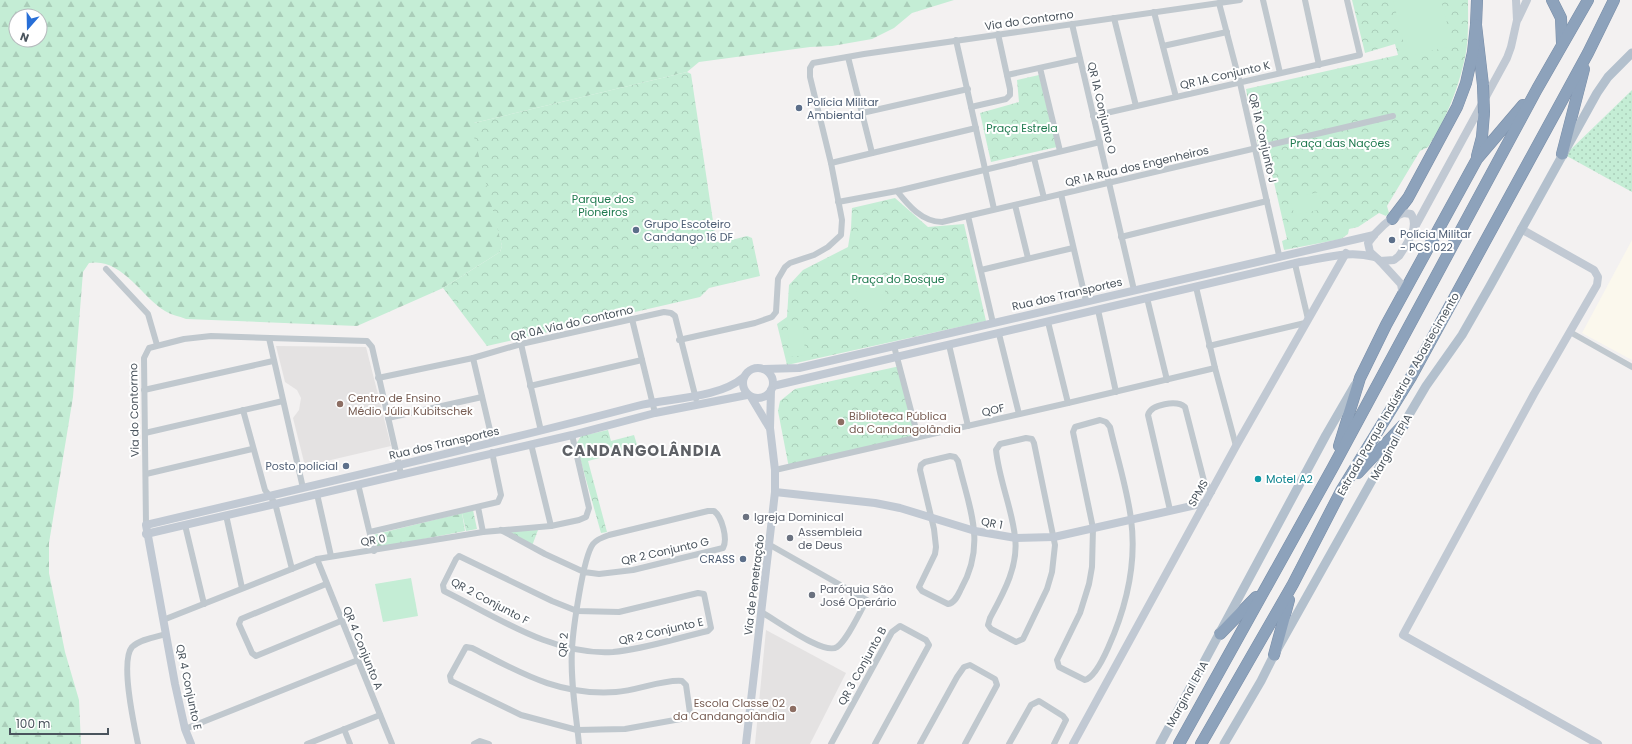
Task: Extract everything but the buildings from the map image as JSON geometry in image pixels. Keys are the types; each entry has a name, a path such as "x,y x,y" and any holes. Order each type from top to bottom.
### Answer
{"highway":[{"path":"1392,219 1408,198 1457,107 1466,83 1473,52 1477,0"},
{"path":"1552,0 1561,18 1562,43"},
{"name":"Estrada Parque Indústria e Abastecimento","path":"1179,744 1333,467 1562,43 1588,0"},
{"name":"Estrada Parque Indústria e Abastecimento","path":"1202,744 1293,584 1342,491 1411,377 1588,53 1614,0"},
{"path":"1476,25 1483,86 1484,113 1482,137 1477,159"},
{"path":"1562,154 1588,53"},
{"path":"1477,159 1537,89"},
{"name":"Marginal EPIA","path":"1360,378 1477,159"},
{"path":"1333,467 1360,378"},
{"path":"1342,491 1403,425"},
{"path":"1274,655 1293,584"},
{"path":"1220,634 1265,589"}],"main road":[{"name":"Marginal EPIA","path":"1224,744 1261,681 1274,655 1403,425 1426,386 1462,335 1597,93 1608,77 1632,53"},
{"name":"Marginal EPIA","path":"1160,744 1326,435 1360,378"}],"street":[{"name":"Via do Contorno","path":"831,163 810,77 811,65 821,61 956,40 1240,0"},
{"path":"1263,0 1280,72"},
{"path":"1306,0 1319,64"},
{"name":"QR 1A Conjunto K","path":"1093,116 1240,83 1280,72 1360,55 1348,0"},
{"path":"1377,259 1394,260 1399,256 1501,70 1512,47 1517,20 1516,0"},
{"path":"1517,20 1527,0"},
{"name":"QR 1A Conjunto J","path":"1219,3 1240,83 1279,255"},
{"path":"1154,12 1176,97"},
{"path":"1114,18 1136,106"},
{"name":"QR 1A Conjunto O","path":"1072,24 1134,290"},
{"path":"1163,46 1227,32"},
{"path":"971,107 1009,97 1010,89 998,34"},
{"path":"956,40 994,209"},
{"path":"848,56 872,153"},
{"path":"1007,75 1080,59"},
{"path":"1040,68 1060,152"},
{"path":"862,113 968,89"},
{"name":"QR 1A Rua dos Engenheiros","path":"896,191 921,215 929,220 942,222 1393,116"},
{"path":"696,399 680,340 755,323 772,317 776,312 777,286 780,273 790,263 814,255 839,239 843,229 831,163 976,128"},
{"path":"838,202 896,191 1100,142"},
{"path":"1034,158 1044,198"},
{"path":"1061,194 1086,301"},
{"path":"1121,236 1267,201"},
{"path":"1403,295 1401,284 1368,249 1368,243 1374,234 1392,219 1404,213 1411,214 1419,211 1429,201"},
{"path":"1015,205 1028,258"},
{"path":"1411,214 1416,225"},
{"path":"968,216 993,323"},
{"path":"1521,229 1597,273 1597,285 1403,635 1598,744"},
{"name":"Rua dos Transportes","path":"764,369 799,368 1374,234"},
{"path":"980,270 1073,248"},
{"path":"1209,346 1306,321 1295,264 1300,259 1299,252"},
{"name":"Rua dos Transportes","path":"772,388 1147,298 1346,253 1360,254 1377,259"},
{"name":"SPMS","path":"1073,744 1236,446 1346,253"},
{"path":"106,269 148,314 157,345 197,336 363,340 372,347 401,474"},
{"path":"1213,271 1216,283"},
{"path":"1196,287 1209,346 1236,446"},
{"path":"1147,298 1167,380"},
{"path":"1098,310 1116,392"},
{"name":"QR 0A Via do Contorno","path":"378,378 473,358 521,344 664,312 671,313 675,316 680,340"},
{"path":"1031,314 1034,325"},
{"path":"632,319 655,413"},
{"path":"1048,322 1068,403"},
{"path":"1570,332 1632,367"},
{"path":"999,334 1019,414"},
{"path":"269,338 303,488"},
{"path":"521,344 541,431"},
{"name":"Via do Contormo","path":"157,345 149,348 146,353 144,365 146,534 166,634"},
{"path":"949,345 968,426"},
{"path":"894,346 918,437"},
{"path":"473,358 493,443"},
{"path":"530,386 642,360"},
{"path":"144,390 274,361"},
{"name":"QOF","path":"775,470 1215,368"},
{"path":"752,369 764,369 773,379 772,388 762,398 749,396 743,386 744,377 752,369"},
{"name":"Rua dos Transportes","path":"146,534 492,452 572,435 655,413 726,388 744,377"},
{"name":"Via de Penetração","path":"746,744 770,546 775,492 775,470 770,428 772,388"},
{"name":"Rua dos Transportes","path":"146,525 552,429 653,402 749,396"},
{"name":"Via de Penetração","path":"749,396 770,428"},
{"path":"388,418 482,397"},
{"path":"145,433 283,401"},
{"path":"1170,510 1148,415 1150,410 1154,408 1175,403 1185,407 1204,481 1212,492"},
{"path":"243,410 252,448 268,496 274,503 292,569"},
{"path":"1100,420 1106,422 1110,427 1131,519 1132,562 1123,607 1117,627 1106,653 1093,674 1085,680 1059,666 1056,660 1074,626 1090,584 1093,528 1073,436 1074,430 1078,425 1100,420"},
{"path":"552,429 554,439"},
{"name":"QR 0","path":"163,620 317,559 374,551 483,532 551,526 586,517 589,508 572,435"},
{"path":"1026,438 1032,440 1034,443 1054,537 1052,572 1047,589 1022,639 1018,642 1012,641 991,629 988,623 1008,581 1014,558 1016,538 996,450 1000,444 1026,438"},
{"path":"531,444 551,526"},
{"path":"146,474 252,448"},
{"path":"370,532 498,502 501,495 492,452"},
{"path":"952,457 958,461 975,531 975,555 966,580 953,602 945,603 922,591 919,587 935,554 936,547 931,518 920,467 925,462 952,457"},
{"path":"358,484 374,551"},
{"name":"QR 1","path":"775,492 876,503 975,531 1016,538 1054,537 1205,503"},
{"path":"317,494 331,556"},
{"path":"478,507 483,532"},
{"name":"QR 2 Conjunto G","path":"501,530 545,554 584,572 606,574 633,570 720,549 724,546 725,539 718,515 716,512 711,511 609,535 600,538 591,548"},
{"path":"226,515 242,588"},
{"path":"185,525 204,604"},
{"path":"761,612 807,639 825,648 832,649 842,642 867,600 770,546"},
{"name":"QR 2","path":"579,744 573,690 572,649 584,572 591,548"},
{"name":"QR 2 Conjunto F","path":"572,649 537,637 444,591 442,587 456,559 461,556 534,593 577,611"},
{"name":"QR 4 Conjunto A","path":"317,559 392,744"},
{"path":"326,584 241,619 239,624 252,653 256,656 341,621"},
{"name":"QR 2 Conjunto E","path":"572,649 596,652 629,650 708,632 711,628 705,595 701,593 619,612 577,611"},
{"name":"QR 3 Conjunto B","path":"831,744 892,632 900,626 929,642 928,647 876,744"},
{"path":"138,744 131,707 127,672 128,656 130,650 137,643 166,634"},
{"name":"QR 4 Conjunto E","path":"166,634 185,729 191,744"},
{"path":"469,647 532,678 573,690 620,692 682,681 686,685 690,713 686,718 625,729 578,730 532,719 509,710 454,682 450,677 464,650 469,647"},
{"path":"185,729 358,660"},
{"path":"920,744 957,677 964,667 970,665 998,682 965,744"},
{"path":"1009,744 1031,705 1034,702 1039,701 1063,716 1066,720 1054,744"},
{"path":"308,744 380,715"},
{"path":"344,729 350,744"},
{"path":"474,744 480,741 489,744"}],"shaded area":[{"path":"1632,240 1632,360 1582,333"},
{"name":"Centro de Ensino Médio Júlia Kubitschek","path":"276,346 366,347 391,446 305,466 293,418 299,410 301,398 297,390 285,382"},
{"name":"Escola Classe 02 da Candangolândia","path":"766,630 846,673 810,744 755,744"}],"green space":[{"path":"0,0 954,0 912,13 894,28 872,39 832,46 810,47 699,62 687,72 474,123 502,246 500,252 443,288 357,326 186,319 165,311 130,279 111,266 100,263 89,263 83,272 73,397 49,543 49,573 65,652 79,700 81,744 0,744"},
{"name":"Praça das Nações","path":"1352,0 1468,0 1466,55 1454,95 1440,127 1428,147 1420,151 1387,206 1389,213 1386,216 1379,213 1358,227 1349,229 1348,234 1341,239 1284,250 1282,241 1287,239 1269,161 1262,160 1257,140 1263,137 1256,105 1248,100 1246,89 1398,55 1395,44 1365,53"},
{"path":"1393,0 1441,0 1453,46 1407,56"},
{"name":"Parque dos Pioneiros","path":"687,72 691,74 716,241 720,243 747,236 752,238 760,276 709,288 700,297 487,346 443,288 500,252 502,246 472,129 474,123"},
{"name":"Praça Estrela","path":"1039,75 1057,147 991,162 980,113 1019,102 1017,80"},
{"path":"1632,90 1632,192 1565,155"},
{"path":"1319,192 1323,209 1294,215 1291,198"},
{"name":"Praça do Bosque","path":"895,198 928,227 964,224 986,321 787,365 777,324 787,317 789,285 803,270 848,247 852,208"},
{"path":"881,266 887,303 859,307 853,270"},
{"path":"803,320 805,355 790,357 787,321"},
{"path":"900,366 919,435 789,468 778,411 780,401 795,389"},
{"path":"608,430 611,441 634,435 638,448 588,461 607,532 601,533 576,444 581,436"},
{"path":"473,510 477,529 466,531 462,513"},
{"path":"462,513 465,531 377,548 373,535"},
{"path":"538,530 532,546 507,531"},
{"path":"411,578 418,616 383,622 375,584"}],"place":[{"name":"Polícia Militar Ambiental","path":"799,108"},
{"name":"Grupo Escoteiro Candango 16 DF","path":"636,230"},
{"name":"Polícia Militar - PCS 022","path":"1392,240"},
{"name":"Centro de Ensino Médio Júlia Kubitschek","path":"340,404"},
{"name":"Biblioteca Pública da Candangolândia","path":"841,422"},
{"name":"Posto policial","path":"346,466"},
{"name":"Motel A2","path":"1258,479"},
{"name":"Igreja Dominical","path":"746,517"},
{"name":"Assembleia de Deus","path":"790,538"},
{"name":"CRASS","path":"743,559"},
{"name":"Paróquia São José Operário","path":"812,595"},
{"name":"Escola Classe 02 da Candangolândia","path":"793,709"}],"district":[{"name":"CANDANGOLÂNDIA","path":"642,450"}]}
